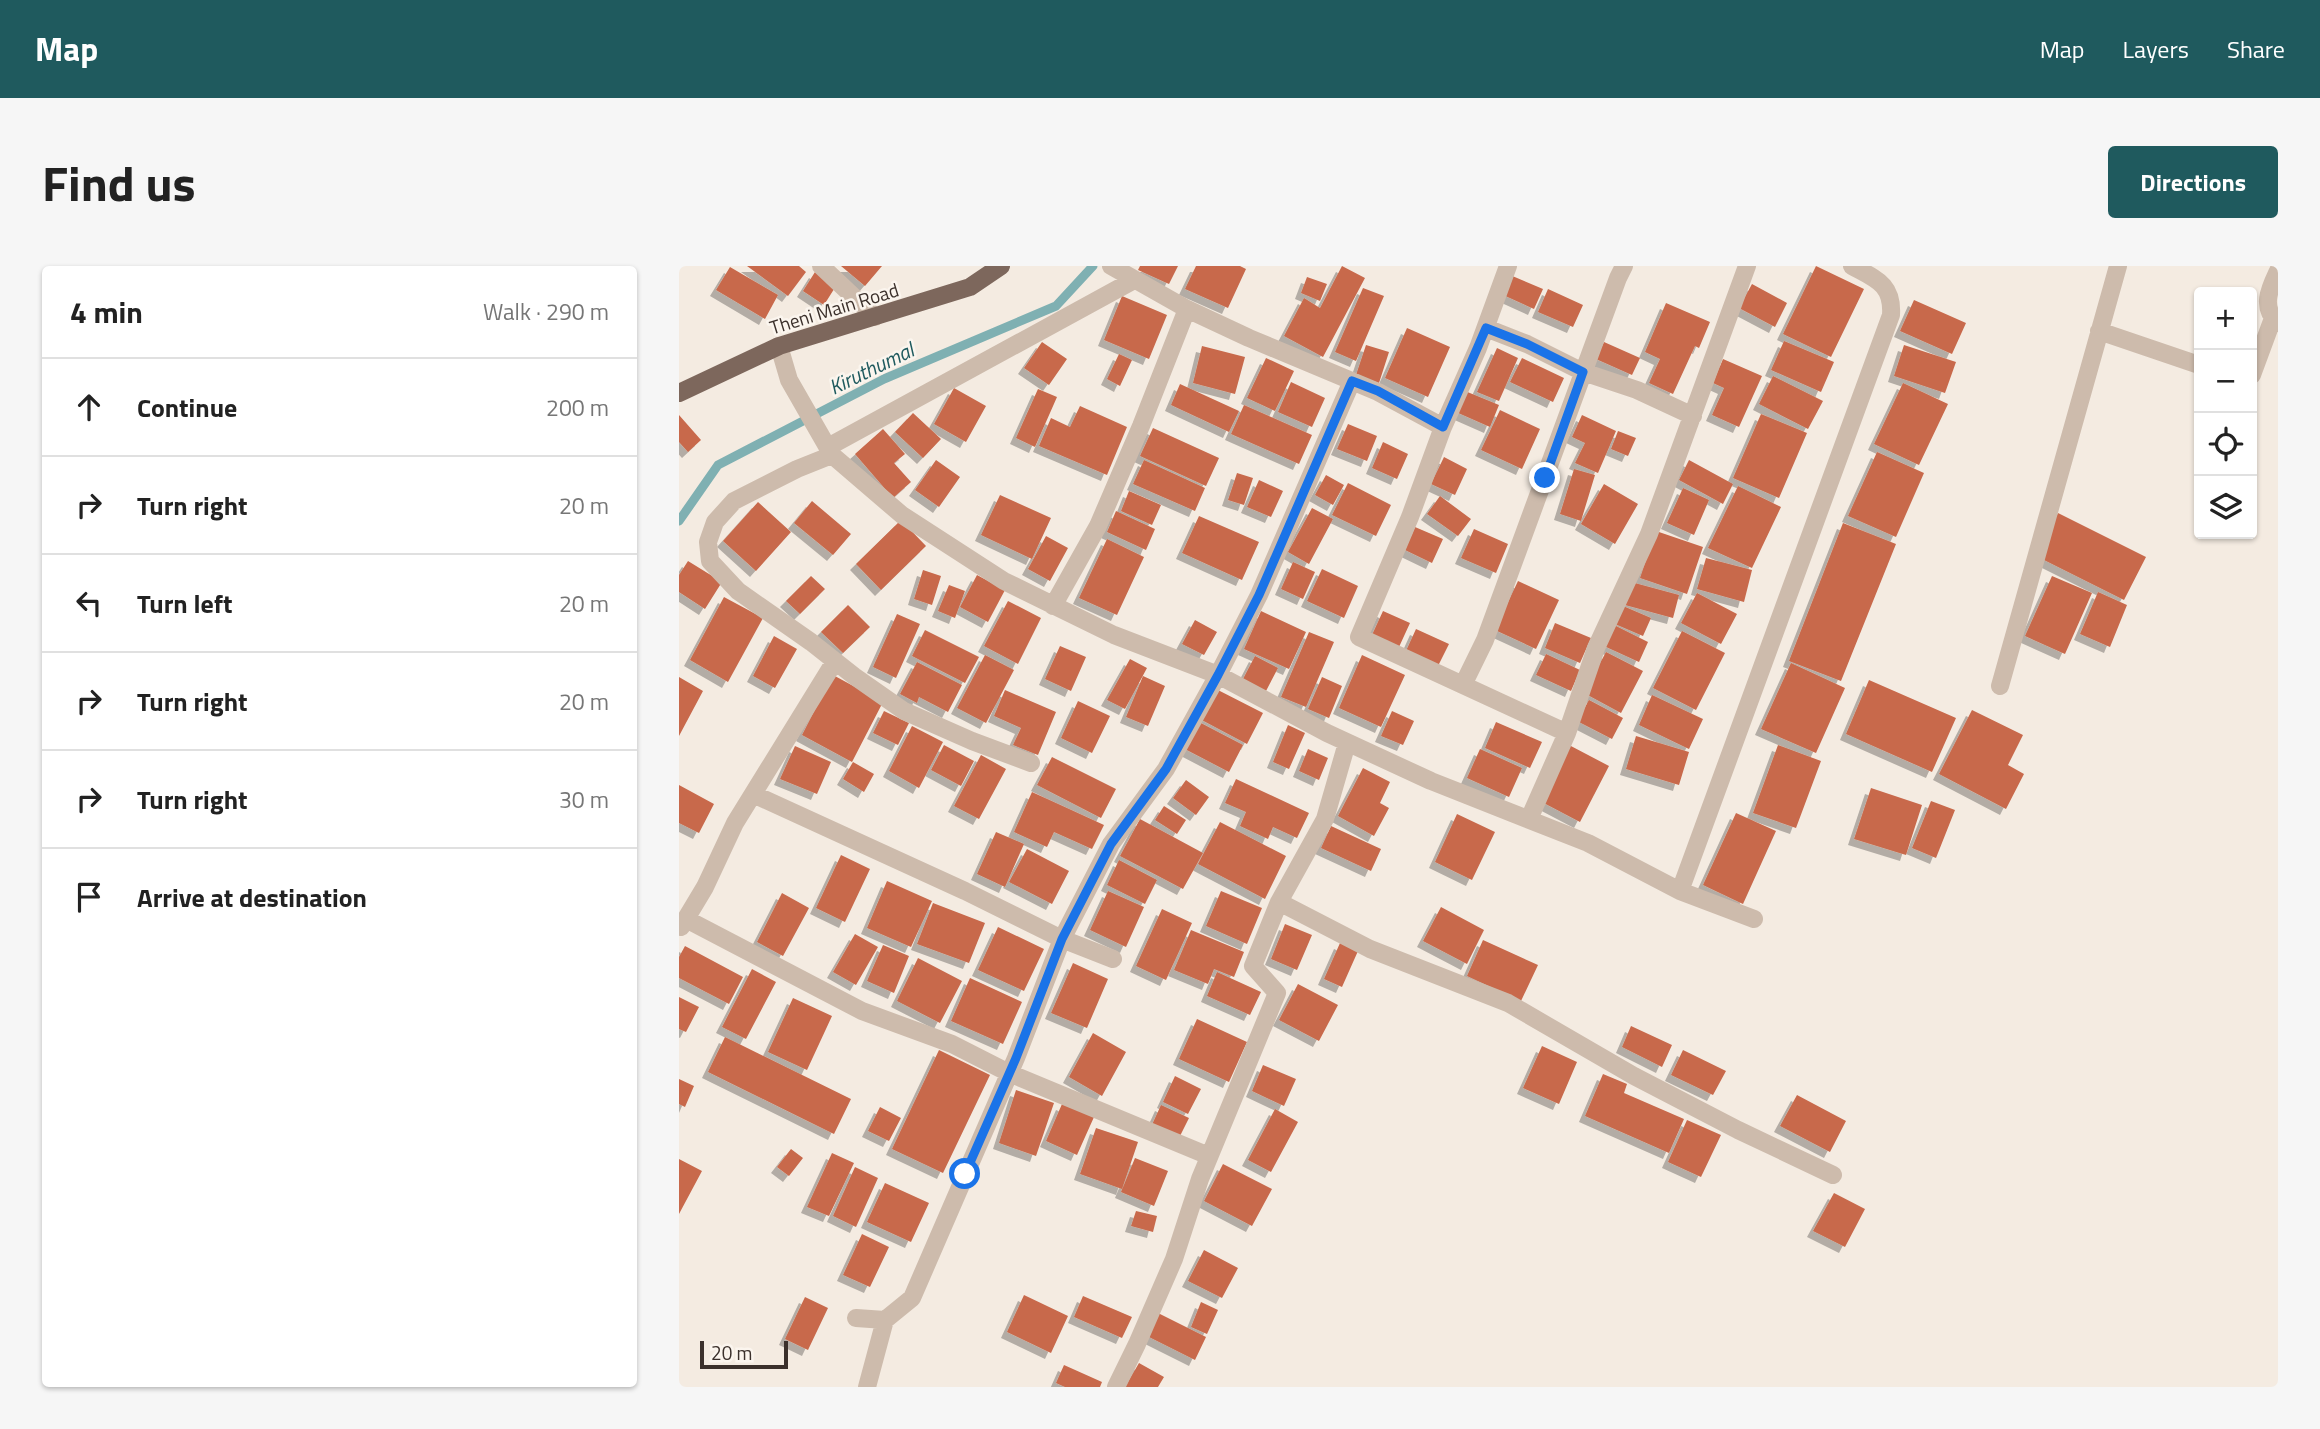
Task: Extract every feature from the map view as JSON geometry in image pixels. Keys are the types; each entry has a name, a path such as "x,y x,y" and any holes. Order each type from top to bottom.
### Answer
{"main road":[{"name":"Theni Main Road","path":"679,393 779,346 970,287 1001,266"}],"street":[{"path":"821,266 875,317"},
{"path":"1508,266 1486,328 1443,427 1410,517 1359,637 1567,733"},
{"path":"1463,685 1485,640 1624,266"},
{"path":"1529,818 1567,733 1596,648 1649,534 1748,266"},
{"path":"1680,891 1891,315 1892,300 1887,288 1852,266"},
{"path":"2000,686 2118,266"},
{"path":"2257,363 2275,321 2267,297 2278,271"},
{"path":"1031,763 904,712 738,591 710,561 708,542 715,522 733,501 830,451 1122,273 1187,309 1378,391 1443,427"},
{"path":"1053,606 1098,526 1187,309"},
{"path":"1486,328 1527,344 1583,372 1637,390 1693,416"},
{"path":"2099,331 2194,363"},
{"path":"779,346 789,380 830,451 902,515 1004,581 1114,635 1218,675 1347,743 1431,782 1588,842 1680,891 1754,919"},
{"path":"867,1387 885,1320 912,1298 1009,1073 1062,939 1111,844 1166,769 1218,675 1259,595 1352,381"},
{"path":"835,662 735,823 705,887 682,925 862,1011 952,1044 1009,1073 1209,1156"},
{"path":"1116,1387 1174,1259 1209,1156 1277,993 1253,966 1279,902 1325,819 1347,743"},
{"path":"753,794 965,891 1062,939 1113,959"},
{"path":"1279,902 1370,949 1508,1003 1634,1076 1833,1175"},
{"path":"856,1318 885,1320"}],"building":[{"path":"747,266 799,266 806,272 788,296"},
{"path":"841,266 882,266 865,286"},
{"path":"1140,266 1178,266 1169,284 1138,270"},
{"path":"1196,266 1240,266 1246,269 1228,308 1185,289"},
{"path":"1342,266 1365,278 1323,357 1284,336 1304,298 1320,308"},
{"path":"1816,266 1864,289 1831,357 1783,334"},
{"path":"730,267 778,295 765,319 716,290"},
{"path":"815,272 836,286 824,305 803,291"},
{"path":"1510,275 1543,289 1534,309 1501,294"},
{"path":"1307,277 1327,284 1320,301 1301,293"},
{"path":"1752,284 1787,303 1775,327 1739,308"},
{"path":"1363,288 1384,296 1356,361 1335,352"},
{"path":"1548,289 1583,305 1573,327 1538,312"},
{"path":"1122,296 1167,315 1149,359 1104,340"},
{"path":"1914,300 1966,323 1952,354 1900,331"},
{"path":"1666,303 1710,322 1699,348 1695,346 1673,394 1649,383 1660,359 1645,352"},
{"path":"1407,328 1450,347 1428,397 1385,378"},
{"path":"1784,341 1834,362 1821,392 1771,370"},
{"path":"1042,342 1067,359 1049,385 1024,368"},
{"path":"1604,342 1640,358 1632,375 1596,359"},
{"path":"1366,345 1389,352 1379,383 1356,375"},
{"path":"1904,345 1956,362 1945,393 1894,376"},
{"path":"1202,346 1245,357 1235,394 1193,383"},
{"path":"1497,348 1518,358 1499,401 1477,392"},
{"path":"1119,354 1132,360 1120,386 1107,379"},
{"path":"1266,358 1294,371 1275,411 1247,398"},
{"path":"1522,358 1564,378 1553,402 1510,382"},
{"path":"1723,359 1762,376 1739,427 1712,415 1724,388 1713,383"},
{"path":"1773,376 1823,401 1808,429 1759,404"},
{"path":"1291,382 1325,398 1312,427 1278,412"},
{"path":"1903,383 1948,404 1919,465 1874,444"},
{"path":"1180,384 1239,411 1229,432 1171,405"},
{"path":"954,388 986,406 966,442 934,424"},
{"path":"1038,389 1057,397 1035,447 1016,438"},
{"path":"1465,391 1499,405 1490,427 1456,412"},
{"path":"1244,405 1312,435 1299,464 1231,434"},
{"path":"1080,406 1127,427 1107,475 1039,446 1051,418 1070,427"},
{"path":"1500,410 1540,429 1522,469 1481,450"},
{"path":"913,413 941,439 923,458 895,432"},
{"path":"1761,414 1807,433 1779,498 1733,478"},
{"path":"679,415 701,440 688,452 679,442"},
{"path":"1582,415 1616,431 1598,473 1575,463 1585,443 1572,437"},
{"path":"1348,424 1377,436 1367,461 1337,449"},
{"path":"1153,428 1219,458 1206,486 1140,456"},
{"path":"883,429 905,454 894,463 911,482 893,498 855,454"},
{"path":"1618,431 1636,438 1628,456 1611,449"},
{"path":"1383,442 1408,454 1397,479 1372,468"},
{"path":"1877,452 1924,473 1896,537 1848,516"},
{"path":"1444,457 1467,469 1455,495 1431,484"},
{"path":"936,460 960,477 939,507 915,490"},
{"path":"1144,460 1205,488 1195,511 1133,484"},
{"path":"1689,460 1733,484 1723,504 1679,480"},
{"path":"1574,469 1595,475 1581,521 1560,514"},
{"path":"1237,473 1253,478 1244,505 1228,500"},
{"path":"1326,475 1344,485 1333,505 1315,495"},
{"path":"1259,480 1283,491 1271,517 1247,507"},
{"path":"1348,483 1391,505 1376,536 1332,515"},
{"path":"1604,484 1638,504 1615,544 1581,524"},
{"path":"1738,486 1781,507 1752,568 1708,548"},
{"path":"1683,488 1709,500 1694,535 1667,523"},
{"path":"1129,491 1161,505 1152,525 1121,511"},
{"path":"1000,495 1051,518 1032,559 981,535"},
{"path":"1440,496 1471,519 1458,536 1427,514"},
{"path":"812,501 851,534 833,555 794,523"},
{"path":"758,502 791,532 756,571 723,541"},
{"path":"1312,508 1333,519 1309,564 1288,552"},
{"path":"1116,511 1155,529 1146,550 1107,532"},
{"path":"2058,513 2146,557 2124,600 2036,556"},
{"path":"1199,516 1259,542 1242,580 1182,553"},
{"path":"901,520 926,546 881,590 856,564"},
{"path":"1843,523 1896,544 1841,681 1789,661"},
{"path":"1415,527 1443,539 1432,563 1405,550"},
{"path":"1474,529 1508,544 1496,573 1461,558"},
{"path":"1656,531 1703,547 1687,594 1640,578"},
{"path":"1046,536 1068,548 1050,581 1028,569"},
{"path":"1107,539 1144,557 1117,615 1079,598"},
{"path":"1706,558 1752,570 1744,602 1697,589"},
{"path":"688,561 722,582 705,609 679,592 679,575"},
{"path":"1293,562 1315,572 1303,599 1281,589"},
{"path":"1322,569 1358,586 1344,618 1307,601"},
{"path":"923,570 941,576 932,605 914,599"},
{"path":"977,575 1005,590 988,622 960,607"},
{"path":"811,576 825,589 800,614 786,601"},
{"path":"2052,576 2092,593 2065,654 2025,636"},
{"path":"1518,581 1559,600 1536,649 1495,630"},
{"path":"1631,582 1679,595 1673,618 1625,605"},
{"path":"949,585 965,591 955,618 938,611"},
{"path":"2098,592 2127,605 2110,647 2080,634"},
{"path":"1697,593 1737,614 1721,644 1681,623"},
{"path":"724,597 763,618 728,682 690,660"},
{"path":"1008,601 1041,618 1018,664 984,646"},
{"path":"848,605 870,627 843,653 821,632"},
{"path":"1623,606 1651,618 1643,636 1615,624"},
{"path":"1261,611 1306,632 1289,669 1244,649"},
{"path":"1383,611 1410,623 1399,647 1372,635"},
{"path":"897,614 920,624 896,678 873,667"},
{"path":"1195,620 1217,632 1204,655 1182,644"},
{"path":"1555,623 1591,638 1580,663 1545,648"},
{"path":"1614,625 1648,642 1639,662 1604,646"},
{"path":"1416,629 1449,644 1438,666 1406,651"},
{"path":"925,630 979,657 965,683 912,656"},
{"path":"1682,631 1725,653 1696,710 1653,688"},
{"path":"1309,632 1334,642 1306,707 1281,697"},
{"path":"774,636 797,649 775,688 753,676"},
{"path":"1060,646 1086,657 1071,691 1045,679"},
{"path":"1606,652 1643,671 1621,713 1584,693"},
{"path":"1546,654 1580,670 1571,691 1536,675"},
{"path":"985,655 1014,670 986,723 957,708"},
{"path":"1362,655 1405,675 1381,727 1339,708"},
{"path":"1255,656 1278,668 1266,691 1243,679"},
{"path":"1130,659 1147,668 1125,709 1107,700"},
{"path":"917,662 962,685 948,712 919,697 917,703 900,694"},
{"path":"1791,663 1845,688 1816,753 1761,729"},
{"path":"833,675 883,702 852,762 802,735"},
{"path":"1143,676 1165,686 1148,726 1126,717"},
{"path":"679,677 703,691 679,736"},
{"path":"1322,677 1342,686 1329,718 1308,709"},
{"path":"1869,680 1956,718 1932,772 1846,734"},
{"path":"1214,688 1263,713 1247,744 1198,718"},
{"path":"1005,690 1056,712 1038,755 1013,745 1021,728 994,716"},
{"path":"1652,695 1703,719 1689,749 1639,725"},
{"path":"1589,700 1623,718 1612,739 1577,721"},
{"path":"1078,701 1110,716 1092,753 1061,738"},
{"path":"1972,710 2023,735 2008,765 2024,774 2006,809 1939,774"},
{"path":"884,711 909,723 898,745 873,733"},
{"path":"1392,711 1414,721 1403,745 1381,736"},
{"path":"1197,721 1243,745 1229,772 1183,748"},
{"path":"1496,722 1542,742 1530,768 1485,748"},
{"path":"1288,725 1305,733 1289,769 1273,762"},
{"path":"912,726 943,742 919,788 889,771"},
{"path":"1636,736 1689,752 1679,785 1626,769"},
{"path":"944,745 974,761 961,786 931,770"},
{"path":"1569,745 1609,766 1580,822 1540,801"},
{"path":"1778,745 1821,761 1796,828 1753,813"},
{"path":"795,746 831,762 817,794 780,779"},
{"path":"1308,749 1328,758 1319,780 1299,771"},
{"path":"1480,749 1522,768 1509,797 1467,778"},
{"path":"981,755 1006,769 979,819 954,806"},
{"path":"1052,757 1116,789 1101,818 1037,785"},
{"path":"853,762 874,774 864,792 843,779"},
{"path":"1363,768 1390,782 1380,803 1389,808 1374,836 1338,816"},
{"path":"1236,779 1309,813 1297,838 1273,827 1268,839 1240,826 1246,812 1225,803"},
{"path":"1186,780 1209,797 1196,815 1173,798"},
{"path":"679,785 714,804 699,833 679,823"},
{"path":"1871,788 1922,805 1906,855 1854,839"},
{"path":"1032,792 1104,825 1092,849 1054,832 1047,847 1014,832"},
{"path":"1931,801 1955,810 1936,858 1912,848"},
{"path":"1164,806 1186,820 1177,834 1155,820"},
{"path":"1736,813 1776,831 1743,904 1703,885"},
{"path":"1457,814 1495,832 1472,880 1435,862"},
{"path":"1140,819 1203,853 1183,889 1120,856"},
{"path":"1220,822 1286,856 1265,899 1198,864"},
{"path":"1331,826 1381,849 1371,871 1321,848"},
{"path":"996,832 1024,844 1005,887 977,874"},
{"path":"1027,849 1069,871 1052,904 1009,882"},
{"path":"841,855 870,869 845,922 816,908"},
{"path":"1119,860 1157,880 1145,904 1107,885"},
{"path":"887,881 932,901 911,947 867,928"},
{"path":"1108,891 1144,907 1126,947 1090,930"},
{"path":"1221,891 1262,908 1247,944 1206,926"},
{"path":"782,893 809,908 783,956 757,942"},
{"path":"933,903 985,923 969,963 917,944"},
{"path":"1441,907 1484,930 1467,964 1423,941"},
{"path":"1162,909 1192,923 1166,980 1136,966"},
{"path":"1285,924 1312,935 1297,970 1271,959"},
{"path":"998,927 1044,949 1024,991 978,970"},
{"path":"1191,930 1244,952 1234,977 1214,969 1208,984 1174,970"},
{"path":"855,934 878,947 856,985 833,972"},
{"path":"1483,940 1538,965 1521,1001 1467,976"},
{"path":"1340,943 1358,951 1342,987 1324,979"},
{"path":"883,945 909,956 894,993 867,981"},
{"path":"685,946 743,977 729,1004 679,978 679,957"},
{"path":"918,958 962,981 940,1023 897,1001"},
{"path":"1073,963 1108,979 1087,1028 1051,1013"},
{"path":"752,969 776,982 746,1039 722,1027"},
{"path":"1217,972 1261,992 1250,1015 1207,996"},
{"path":"970,978 1022,1002 1003,1044 951,1021"},
{"path":"1298,984 1338,1005 1319,1041 1279,1020"},
{"path":"679,997 699,1007 686,1032 679,1029"},
{"path":"793,998 832,1016 807,1070 768,1052"},
{"path":"1197,1019 1247,1042 1229,1082 1179,1059"},
{"path":"1631,1026 1672,1045 1662,1067 1622,1047"},
{"path":"1093,1033 1126,1052 1102,1096 1069,1077"},
{"path":"725,1037 851,1099 834,1134 708,1072"},
{"path":"1542,1046 1577,1062 1559,1104 1523,1088"},
{"path":"939,1050 990,1075 943,1173 892,1149"},
{"path":"1683,1050 1726,1071 1713,1095 1671,1075"},
{"path":"1263,1065 1296,1079 1284,1106 1252,1091"},
{"path":"1603,1074 1627,1084 1624,1093 1684,1119 1669,1153 1585,1116"},
{"path":"1175,1076 1201,1089 1188,1114 1163,1102"},
{"path":"679,1079 694,1086 685,1107 679,1104"},
{"path":"1016,1090 1054,1103 1036,1156 999,1143"},
{"path":"1797,1095 1846,1121 1830,1152 1780,1126"},
{"path":"1062,1104 1094,1117 1077,1155 1046,1141"},
{"path":"1161,1105 1189,1118 1178,1140 1151,1127"},
{"path":"880,1107 901,1118 889,1141 868,1131"},
{"path":"1275,1109 1298,1122 1271,1172 1248,1160"},
{"path":"1687,1120 1721,1135 1701,1177 1668,1162"},
{"path":"1096,1128 1138,1142 1122,1189 1080,1174"},
{"path":"791,1149 803,1158 789,1176 777,1167"},
{"path":"832,1153 854,1163 829,1216 807,1207"},
{"path":"1135,1158 1168,1171 1154,1206 1121,1192"},
{"path":"679,1159 702,1171 679,1214"},
{"path":"1223,1164 1272,1189 1252,1226 1204,1201"},
{"path":"855,1167 878,1178 856,1227 833,1216"},
{"path":"885,1183 929,1203 911,1242 867,1222"},
{"path":"1834,1193 1865,1209 1845,1247 1813,1231"},
{"path":"1136,1211 1157,1216 1153,1232 1131,1226"},
{"path":"862,1234 889,1247 870,1287 843,1275"},
{"path":"1204,1250 1238,1268 1222,1298 1188,1281"},
{"path":"1024,1295 1068,1316 1051,1353 1007,1332"},
{"path":"1083,1296 1132,1317 1122,1338 1074,1317"},
{"path":"805,1297 828,1308 808,1350 785,1339"},
{"path":"1201,1302 1218,1310 1207,1334 1191,1327"},
{"path":"1158,1313 1206,1337 1195,1360 1147,1336"},
{"path":"1139,1363 1164,1377 1158,1387 1125,1387"},
{"path":"1064,1365 1102,1382 1100,1387 1065,1387 1056,1383"}],"waterway":[{"name":"Kiruthumal","path":"679,521 718,465 884,379 1056,306 1093,266"}],"route":[{"path":"965,1174 1016,1058 1062,939 1111,844 1166,769 1218,675 1259,595 1352,381 1378,391 1443,427 1486,328 1527,344 1583,372 1545,478"}]}
